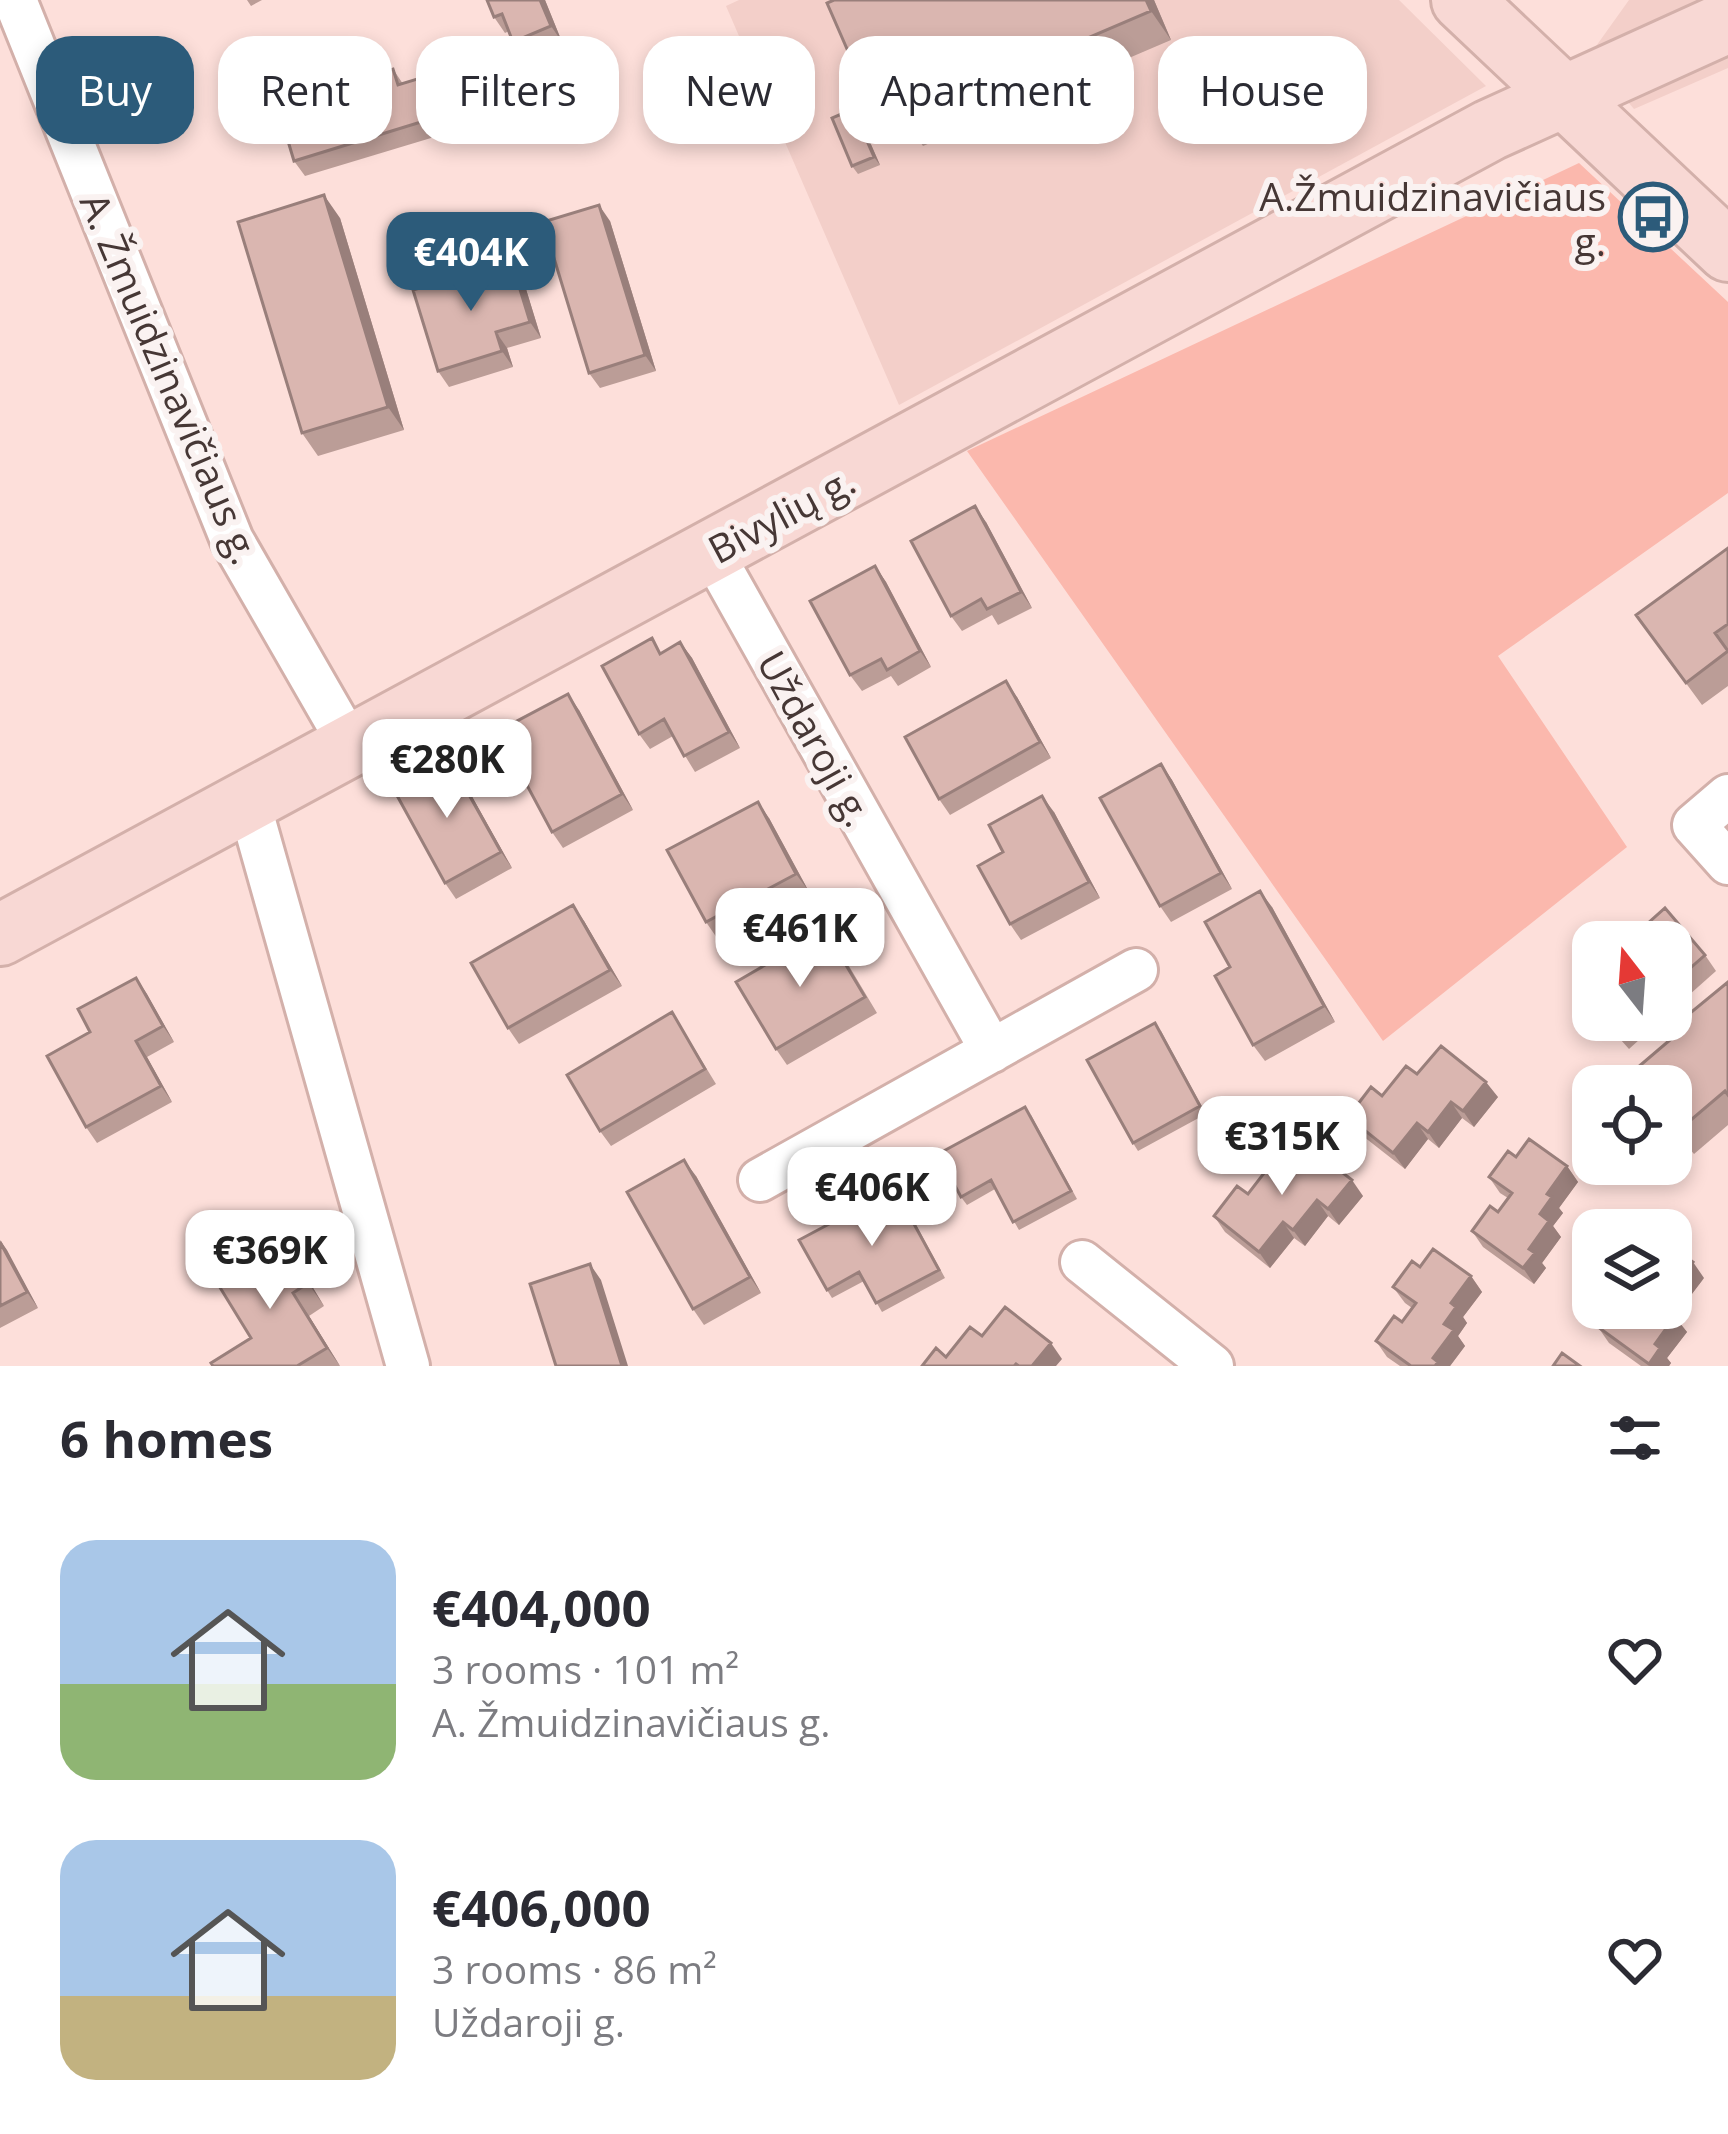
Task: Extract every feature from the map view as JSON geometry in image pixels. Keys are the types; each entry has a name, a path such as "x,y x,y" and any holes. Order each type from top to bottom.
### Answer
{"street":[{"name":"A. Žmuidzinavičiaus g.","path":"15,0 232,540 350,745"},
{"path":"1462,0 1728,251"},
{"name":"Bivylių g.","path":"0,935 1562,94 1728,22"},
{"name":"Uždaroji g.","path":"711,551 992,1051"},
{"path":"1728,796 1694,825 1728,863"},
{"path":"248,800 408,1366"},
{"path":"760,1180 1136,970"},
{"path":"1082,1262 1213,1366"}],"shaded area":[{"path":"739,0 1399,0 1486,86 899,405 786,144 815,144 815,36 739,36 726,6"},
{"path":"1629,0 1728,0 1728,68 1634,109 1589,56"},
{"path":"1579,163 1728,302 1728,493 1498,656 1627,847 1383,1041 967,451"}],"building":[{"path":"487,0 540,0 551,26 527,36 511,36 502,14 494,17"},
{"path":"1146,0 1151,11 1093,36 841,36 827,3"},
{"path":"392,69 398,85 416,79 416,124 392,131"},
{"path":"289,144 349,144 294,161"},
{"path":"843,144 868,144 874,157 852,166"},
{"path":"324,195 388,407 302,433 238,222"},
{"path":"599,205 645,355 589,373 543,222"},
{"path":"511,260 530,322 496,332 502,351 438,371 413,290"},
{"path":"975,506 1021,592 987,609 981,599 951,616 911,541"},
{"path":"1728,548 1728,624 1715,633 1728,651 1686,683 1636,615"},
{"path":"875,566 920,651 887,670 881,659 850,675 810,601"},
{"path":"652,638 660,654 680,642 729,732 684,756 664,719 639,734 602,666"},
{"path":"1006,681 1040,742 939,799 905,737"},
{"path":"568,694 622,794 552,832 498,731"},
{"path":"449,759 501,852 445,883 394,790"},
{"path":"1161,764 1221,873 1160,906 1100,798"},
{"path":"1042,796 1089,882 1010,924 978,866 1003,852 989,825"},
{"path":"758,802 796,874 706,922 667,850"},
{"path":"1260,891 1324,1006 1253,1045 1215,976 1230,967 1205,922"},
{"path":"573,905 610,970 508,1028 471,963"},
{"path":"1665,908 1676,921 1650,921"},
{"path":"825,930 865,997 776,1049 736,982"},
{"path":"1692,940 1705,955 1692,966"},
{"path":"136,978 163,1026 136,1041 161,1086 86,1127 47,1056 90,1032 78,1009"},
{"path":"1728,982 1728,1095 1725,1091 1692,1119 1692,1065 1641,1065 1669,1041 1692,1041 1692,1012"},
{"path":"672,1012 705,1069 600,1131 567,1075"},
{"path":"1155,1023 1200,1106 1133,1143 1087,1060"},
{"path":"1441,1046 1486,1082 1463,1111 1451,1102 1428,1132 1417,1123 1393,1153 1348,1117 1371,1087 1382,1096 1406,1066 1417,1074"},
{"path":"1025,1107 1071,1191 1013,1222 991,1180 961,1197 938,1154"},
{"path":"1529,1139 1567,1166 1547,1194 1552,1197 1540,1214 1549,1221 1529,1249 1535,1253 1523,1268 1472,1231 1490,1206 1498,1212 1512,1193 1489,1177 1508,1151 1516,1157"},
{"path":"1306,1144 1352,1180 1328,1209 1317,1200 1293,1230 1283,1222 1259,1252 1214,1216 1237,1186 1248,1194 1271,1164 1283,1173"},
{"path":"684,1160 750,1277 693,1309 627,1192"},
{"path":"895,1189 939,1270 876,1303 859,1272 827,1290 799,1240"},
{"path":"282,1240 308,1283 293,1293 327,1348 297,1366 213,1366 211,1363 251,1338 216,1281"},
{"path":"0,1242 27,1292 0,1306"},
{"path":"1433,1249 1471,1276 1451,1303 1456,1307 1444,1324 1454,1330 1433,1358 1438,1362 1411,1366 1376,1341 1394,1316 1402,1322 1416,1303 1393,1287 1412,1261 1420,1267"},
{"path":"590,1264 622,1366 556,1366 530,1284"},
{"path":"1005,1307 1051,1343 1032,1366 922,1366 936,1348 946,1357 970,1327 982,1336"},
{"path":"1601,1329 1666,1329 1649,1364"},
{"path":"1562,1353 1580,1366 1553,1366"}],"place":[{"name":"A.Žmuidzinavičiaus g.","path":"1653,217"}]}
